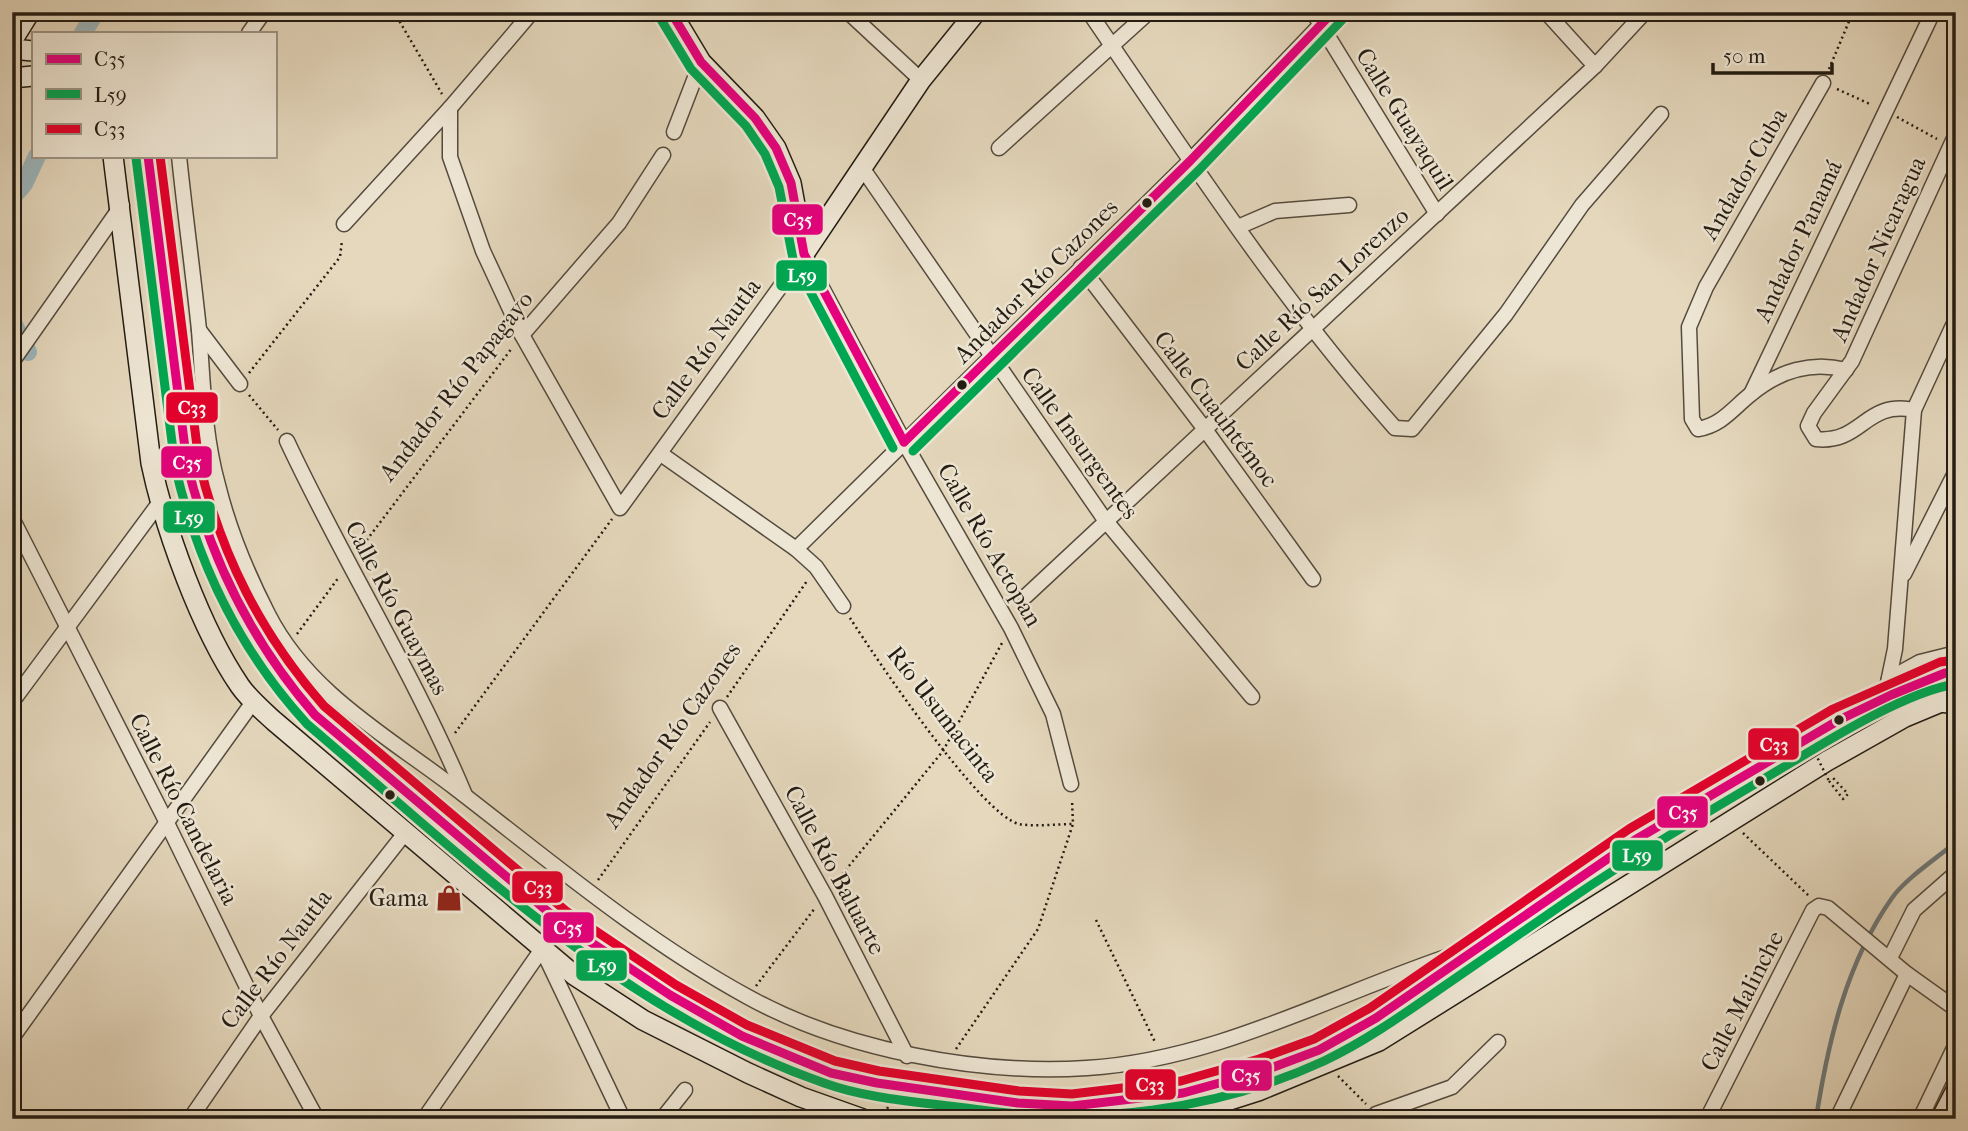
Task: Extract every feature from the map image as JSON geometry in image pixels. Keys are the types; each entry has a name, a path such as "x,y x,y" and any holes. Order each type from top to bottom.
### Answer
{"main road":[{"path":"12,41 30,12"},
{"name":"Calle Río Actopan","path":"671,12 701,62 755,118 776,148 791,183 804,254"},
{"name":"Calle Río Nautla","path":"804,254 921,80 976,12"},
{"path":"12,49 32,51"},
{"path":"12,78 32,76"},
{"path":"113,158 122,205 151,463 160,502 190,585 240,685 253,702 573,975 643,1020 801,1097 863,1119"},
{"path":"148,158 187,464 200,520 253,634 292,690 315,715 559,920 670,995 742,1036 831,1073 877,1083 1018,1103 1112,1103 1183,1093 1263,1071 1318,1050 1376,1018 1634,840 1799,737 1887,688 1956,672"},
{"path":"1170,1119 1258,1091 1379,1041 1810,772 1905,717 1941,702 1956,704"},
{"path":"1799,737 1810,772"},
{"path":"1941,1119 1956,1090"}],"street":[{"path":"250,32 264,12"},
{"path":"344,224 450,108 532,12"},
{"path":"848,12 921,80"},
{"path":"1089,12 1190,161 1313,330 1395,428 1412,429 1506,314 1582,205 1661,114"},
{"path":"999,148 1149,12"},
{"name":"Andador Río Cazones","path":"796,549 1190,161 1317,19 1334,12"},
{"path":"1546,12 1595,66"},
{"name":"Calle Río San Lorenzo","path":"1026,596 1595,66 1645,12"},
{"name":"Andador Panamá","path":"1752,392 1933,12"},
{"name":"Calle Guayaquil","path":"1317,19 1437,214"},
{"path":"674,132 701,62"},
{"name":"Andador Cuba","path":"1752,392 1713,426 1698,429 1692,419 1689,327 1706,287 1823,83"},
{"path":"450,108 450,157 465,205 522,335 620,508"},
{"name":"Andador Nicaragua","path":"1914,410 1894,406 1880,411 1844,436 1829,440 1816,439 1808,426 1814,413 1846,370 1953,140"},
{"name":"Andador Río Papagayo","path":"522,335 618,223 663,155"},
{"path":"179,158 199,330 204,410 217,484 239,554 287,648 336,700 466,796 588,894 748,997 836,1034 907,1056 976,1066 1042,1070 1126,1065 1162,1058 1273,1024 1397,973 1479,947"},
{"name":"Calle Insurgentes","path":"863,169 1105,520 1252,697"},
{"path":"12,362 122,205"},
{"path":"1238,227 1275,211 1349,205"},
{"name":"Calle Río Actopan","path":"804,254 904,442 1011,628 1053,714 1071,784"},
{"name":"Calle Río Nautla","path":"620,508 804,254"},
{"name":"Calle Cuauhtémoc","path":"1081,267 1204,428 1313,579"},
{"path":"1887,688 1895,649 1902,534 1914,410 1956,319"},
{"path":"199,330 240,384"},
{"path":"1752,392 1807,365 1825,364 1846,370"},
{"name":"Calle Río Guaymas","path":"286,441 445,747 466,796"},
{"path":"661,454 796,549 816,567 843,606"},
{"path":"1901,581 1920,536 1956,471"},
{"path":"191,485 217,484"},
{"path":"12,702 160,502"},
{"name":"Calle Río Candelaria","path":"12,517 261,1016 317,1119"},
{"path":"223,574 239,554"},
{"path":"1887,688 1920,662 1956,653"},
{"path":"12,1038 253,702"},
{"name":"Calle Río Baluarte","path":"720,708 824,896 907,1056"},
{"name":"Calle Río Nautla","path":"190,1119 261,1016 405,833"},
{"path":"1888,956 1914,910 1956,873"},
{"path":"1819,906 1828,908 1907,974 1956,1009"},
{"name":"Calle Malinche","path":"1707,1119 1813,910 1819,906"},
{"path":"424,1119 542,949 623,1119"},
{"path":"1837,1119 1907,974"},
{"path":"1374,1116 1452,1087 1499,1042"},
{"path":"1920,1119 1956,1044"},
{"path":"662,1119 685,1090"}],"path":[{"path":"394,12 450,108"},
{"path":"1823,83 1853,12"},
{"path":"286,441 240,384 340,257 344,224"},
{"name":"Andador Río Papagayo","path":"287,648 522,335"},
{"path":"445,747 620,508"},
{"name":"Andador Río Cazones","path":"588,894 816,567"},
{"name":"Río Usumacinta","path":"843,606 965,779 1018,824 1073,824"},
{"path":"748,997 824,896 943,751 1011,628"},
{"path":"1799,737 1843,799 1848,794 1834,779"},
{"path":"948,1060 1038,929 1073,824 1071,784"},
{"path":"1732,822 1819,906"},
{"path":"1096,920 1162,1058"},
{"path":"1326,1064 1374,1116"}],"waterway":[{"path":"84,32 96,12"},
{"path":"12,198 24,184 36,158"},
{"path":"12,321 28,352"},
{"path":"1816,1119 1833,1032 1862,949 1898,891 1956,842"}],"transit line":[{"name":"C35","path":"671,12 701,62 755,118 776,148 791,183 804,254 904,442"},
{"name":"C35","path":"904,442 1190,161 1333,12"},
{"name":"L59","path":"660,18 691,69 746,126 765,154 779,187 793,259 893,448"},
{"name":"L59","path":"913,451 1199,170 1342,20"},
{"name":"L59","path":"136,158 175,466 184,502 195,537 224,604 261,666 283,696 307,724 488,879 614,975 681,1017 751,1053 842,1089 917,1102 1017,1114 1062,1116 1152,1110 1196,1103 1283,1078 1339,1054 1368,1037 1624,864 1830,739 1917,695 1956,684"},
{"name":"C35","path":"148,158 187,464 196,499 221,566 236,597 252,628 292,687 315,715 559,921 670,995 742,1036 831,1073 877,1083 1018,1103 1072,1106 1183,1093 1263,1071 1319,1050 1376,1018 1635,840 1839,720 1891,695 1945,673 1956,672"},
{"name":"C33","path":"160,158 199,462 208,496 246,592 301,679 324,706 566,911 676,985 747,1025 835,1061 879,1071 1019,1091 1072,1094 1181,1081 1259,1059 1314,1039 1370,1008 1629,829 1833,709 1940,662 1955,660"}],"place":[{"name":"Gama","path":"449,898"}]}
